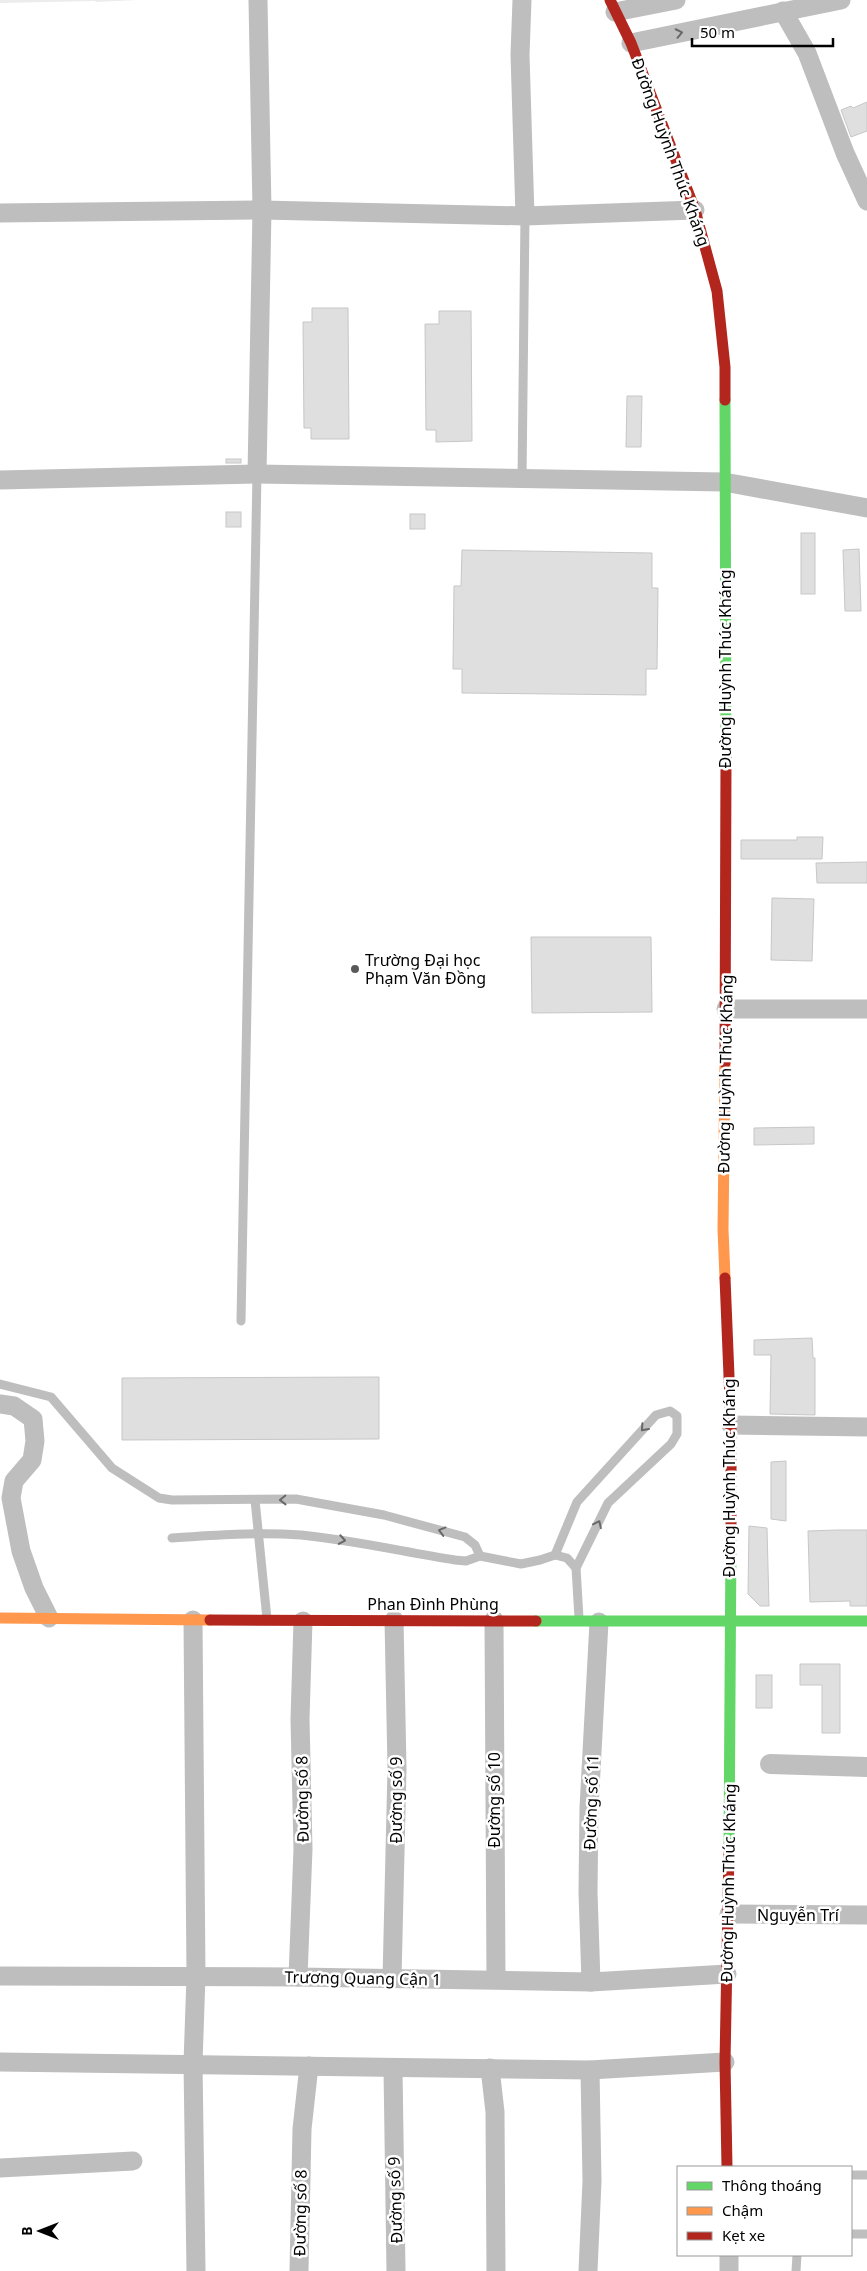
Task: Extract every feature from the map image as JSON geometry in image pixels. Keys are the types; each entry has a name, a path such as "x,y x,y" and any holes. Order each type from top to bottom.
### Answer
{"street":[{"path":"257,474 262,210 258,0"},
{"path":"522,0 520,55 525,216"},
{"path":"612,6 676,0"},
{"path":"631,43 841,0"},
{"name":"Đường Huỳnh Thúc Kháng","path":"612,6 631,43 695,210 717,291 724,367 726,1009 723,1229 731,1425 729,1914 725,2062 727,2166"},
{"path":"783,11 807,53 845,153 867,201"},
{"path":"0,213 262,210 525,216 695,210"},
{"path":"0,480 257,474 724,482 867,508"},
{"path":"726,1009 867,1009"},
{"path":"0,1404 14,1406 33,1419 35,1441 32,1460 14,1482 12,1498 20,1551 34,1588 49,1618"},
{"path":"731,1425 867,1427"},
{"name":"Phan Đình Phùng","path":"0,1618 267,1621 867,1622"},
{"path":"193,1620 196,1976 193,2063 196,2271"},
{"name":"Đường số 9","path":"392,1979 397,1768 394,1620"},
{"name":"Đường số 10","path":"494,1620 496,1979"},
{"name":"Đường số 8","path":"298,1977 303,1849 300,1720 303,1621"},
{"name":"Đường số 11","path":"591,1982 588,1892 589,1808 599,1622"},
{"name":"Nguyễn Trí","path":"729,1914 867,1915"},
{"name":"Trương Quang Cận 1","path":"0,1976 496,1979 591,1982 727,1974"},
{"path":"0,2062 193,2063 393,2069 590,2070 725,2062"},
{"name":"Đường số 8","path":"299,2271 302,2129 309,2066"},
{"path":"490,2068 496,2112 496,2271"},
{"name":"Đường số 9","path":"393,2069 396,2271"},
{"path":"588,2271 592,2182 590,2070"},
{"path":"0,2168 133,2161"},
{"path":"729,2256 729,2271"}],"lane":[{"path":"522,480 525,216"},
{"path":"241,1320 257,474"},
{"path":"0,1384 51,1397 112,1468 159,1498 172,1500 296,1499 384,1515 466,1537 475,1545 480,1556"},
{"path":"554,1555 577,1502 656,1415 670,1411 677,1416 677,1434 671,1444 608,1503 576,1568 580,1621"},
{"path":"255,1500 267,1621"},
{"path":"172,1538 258,1533 335,1539 466,1561 480,1556 521,1564 554,1555 567,1558 576,1568"},
{"path":"852,2175 867,2175"},
{"path":"852,2234 867,2234"},
{"path":"796,2256 796,2271"}],"shaded area":[{"path":"0,0 137,0 0,3"}],"building":[{"path":"867,102 867,131 851,137 841,110 851,106 853,108"},
{"path":"312,308 348,308 349,439 311,439 311,428 304,428 303,322 312,322"},
{"path":"439,311 471,311 472,441 436,442 436,430 426,430 425,324 439,324"},
{"path":"627,396 642,396 641,447 626,447"},
{"path":"226,459 241,459 241,463 226,463"},
{"path":"226,512 241,512 241,527 226,527"},
{"path":"410,514 425,514 425,529 410,529"},
{"path":"801,533 815,533 815,594 801,594"},
{"path":"859,549 861,611 845,611 843,550"},
{"path":"462,550 652,553 652,588 658,588 657,669 646,669 646,695 462,693 462,669 453,669 454,586 461,586"},
{"path":"797,837 823,837 822,859 741,859 741,840 797,840"},
{"path":"867,862 867,883 817,883 816,863"},
{"path":"772,898 814,899 812,961 771,960"},
{"path":"531,937 651,937 652,1012 532,1013"},
{"path":"814,1127 814,1144 754,1145 754,1128"},
{"path":"812,1338 813,1358 815,1358 815,1415 770,1414 771,1355 754,1355 754,1340"},
{"path":"379,1377 379,1439 122,1440 122,1378"},
{"path":"786,1461 786,1521 771,1519 771,1462"},
{"path":"749,1526 767,1528 769,1606 760,1606 748,1594"},
{"path":"867,1530 867,1606 850,1606 850,1601 810,1602 808,1531"},
{"path":"800,1664 840,1664 840,1733 822,1733 822,1685 800,1685"},
{"path":"756,1675 772,1675 772,1708 756,1708"}],"waterway":[{"path":"770,1764 867,1767"}],"traffic: fast":[{"path":"725,400 726,758"},
{"path":"729,1850 731,1539"},
{"path":"536,1621 867,1621"}],"traffic: slow":[{"path":"725,1063 723,1229 725,1278"},
{"path":"0,1618 210,1620"}],"traffic: jam":[{"path":"610,0 631,43 695,210 717,291 725,367 725,400"},
{"path":"725,1063 726,758"},
{"path":"725,1278 731,1425 731,1539"},
{"path":"210,1620 536,1621"},
{"path":"727,2166 725,2062 729,1850"}],"place":[{"name":"Trường Đại học Phạm Văn Đồng","path":"355,969"}]}
